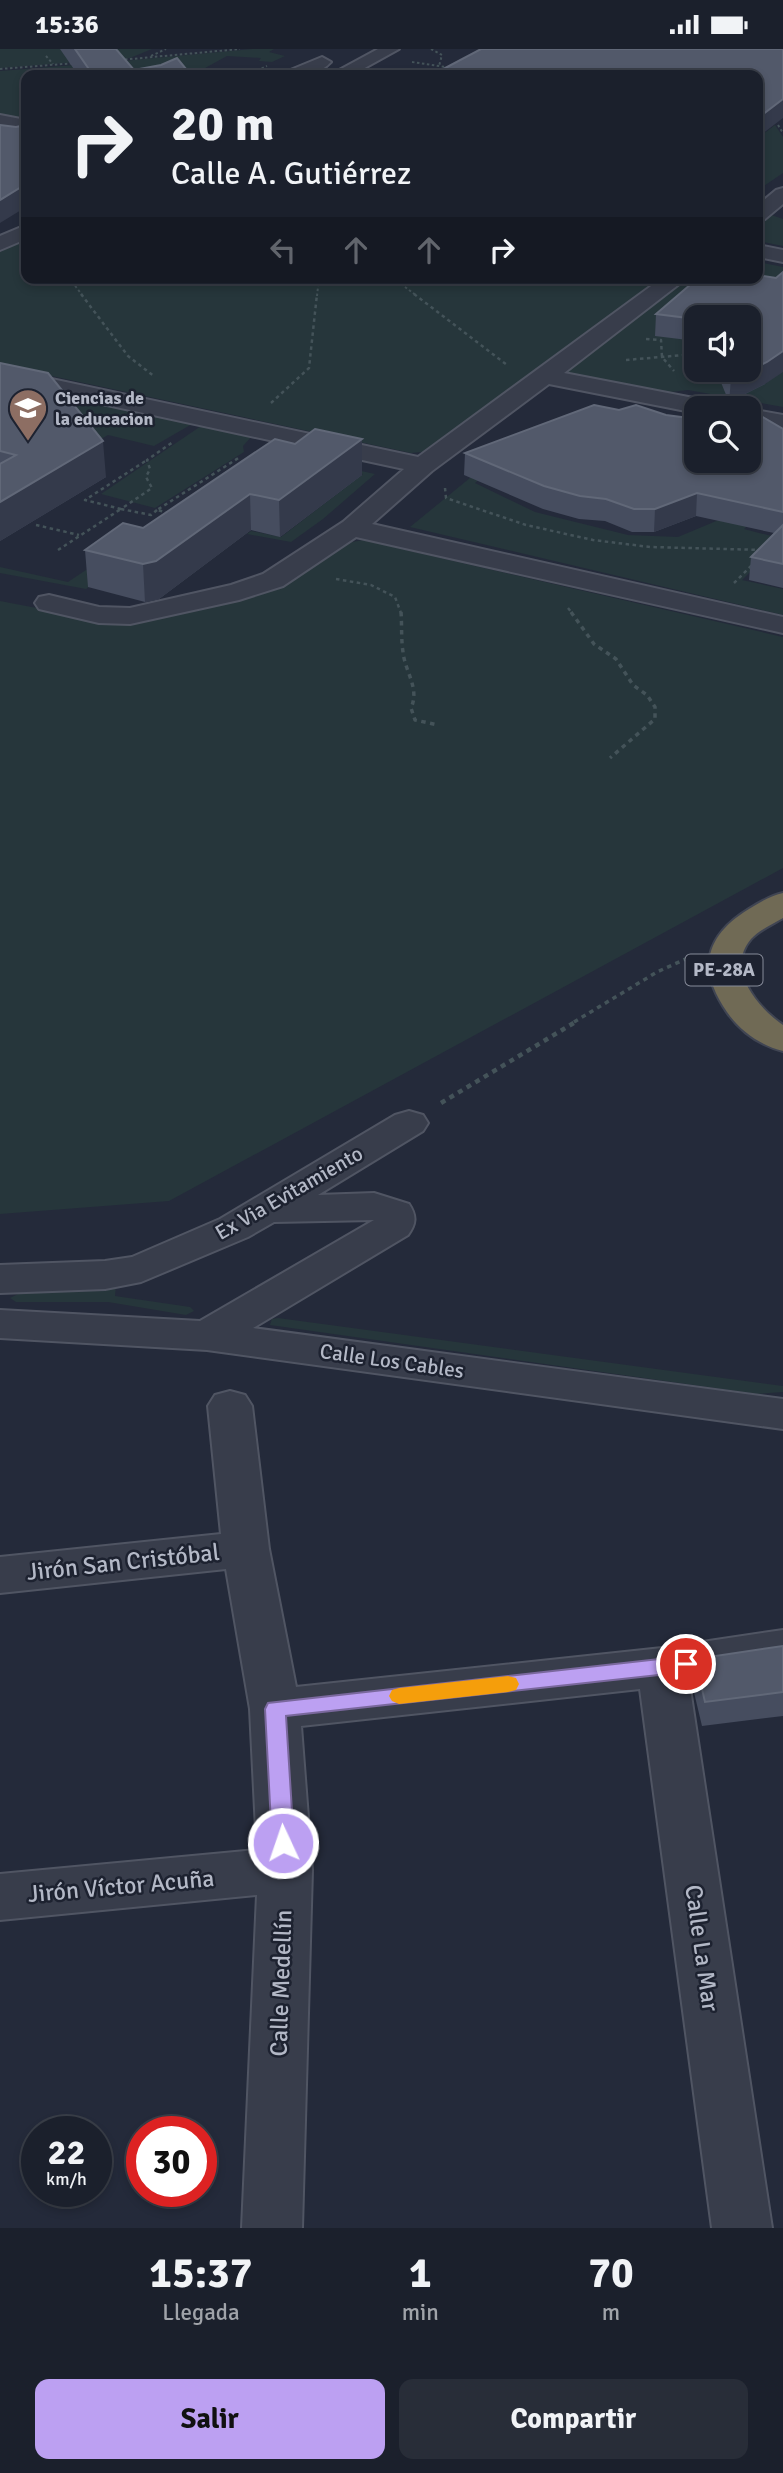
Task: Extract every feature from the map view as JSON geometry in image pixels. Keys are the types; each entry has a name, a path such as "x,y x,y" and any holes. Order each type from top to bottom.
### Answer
{"highway":[{"name":"PE-28A","path":"783,903 735,936 723,968 736,1003 772,1035 783,1040"}],"street":[{"path":"353,70 396,55"},
{"path":"305,70 322,62"},
{"path":"0,120 21,124"},
{"path":"763,211 783,194"},
{"path":"0,244 21,234"},
{"path":"763,252 783,255"},
{"path":"49,603 99,615 130,616 239,592 273,580 352,528 423,466 668,284"},
{"path":"0,376 423,466"},
{"path":"538,381 684,403"},
{"path":"653,397 649,403 652,410 664,416 684,418"},
{"path":"761,418 783,422"},
{"path":"352,528 783,625"},
{"name":"Ex Via Evitamiento","path":"0,1279 105,1275 141,1269 234,1228 410,1123"},
{"path":"207,1336 394,1226 395,1213 374,1206 266,1209"},
{"name":"Calle Los Cables","path":"0,1324 207,1336 783,1413"},
{"name":"Calle Medellín","path":"230,1406 246,1549 275,1709 285,1870 272,2228"},
{"name":"Jirón San Cristóbal","path":"0,1574 246,1549"},
{"path":"275,1709 662,1667 783,1649"},
{"name":"Calle La Mar","path":"662,1667 742,2228"},
{"name":"Jirón Víctor Acuña","path":"0,1898 285,1870"}],"path":[{"path":"145,58 166,49"},
{"path":"110,61 240,49"},
{"path":"431,49 441,54 443,60 439,67"},
{"path":"441,54 445,51"},
{"path":"396,55 439,67 459,69"},
{"path":"46,56 54,65"},
{"path":"0,69 76,63"},
{"path":"259,70 275,63"},
{"path":"778,125 783,133"},
{"path":"74,284 128,356 155,377 164,400 160,411"},
{"path":"248,430 253,418 309,368 318,284"},
{"path":"401,284 509,366 503,382 538,381"},
{"path":"600,335 661,339 662,357 679,377"},
{"path":"645,358 684,355"},
{"path":"206,421 85,500 151,515 243,455"},
{"path":"58,550 152,488 146,477 150,469 147,460"},
{"path":"444,484 446,498 539,529 599,540 690,549 767,550 710,608"},
{"path":"158,510 173,515"},
{"path":"36,524 80,535"},
{"path":"304,561 327,577 370,585 395,597 401,611 403,655 414,689 415,699 411,708 415,720 438,725"},
{"path":"559,574 558,587 571,614 594,645 616,659 633,685 647,695 655,707 655,719 610,758"},
{"path":"410,1123 657,972 735,936"}],"shaded area":[{"path":"0,49 152,49 130,58 0,68"},
{"path":"252,49 274,49 269,52 285,56 272,62 259,61 261,58 227,56 201,70 102,70 90,64"},
{"path":"86,64 86,70 21,70 21,119 0,116 0,71"},
{"path":"775,125 783,137 783,173 763,187 763,134"},
{"path":"771,215 783,219 783,246 763,242 763,222"},
{"path":"21,242 21,284 655,284 431,451 411,453 0,365 0,252"},
{"path":"763,263 783,267 783,407 761,403 761,396 722,396 688,390 662,393 565,374 681,284 763,284"},
{"path":"80,398 192,424 154,446 108,435 0,498 0,454"},
{"path":"201,426 252,436 243,446 244,452 155,508 101,494"},
{"path":"311,460 375,474 323,519 291,542 247,534 251,531 281,537 363,474"},
{"path":"476,473 483,476 475,483 535,512 628,535 678,537 721,519 769,505 744,529 783,539 742,580 783,589 783,615 410,527"},
{"path":"363,540 783,637 783,868 169,1201 0,1214 0,601 121,624 256,595 296,578 352,542"},
{"path":"0,567 68,582 86,570 102,573 112,570 86,589 0,573"},
{"path":"116,1285 115,1296 190,1307 194,1311 186,1315 108,1302 16,1302 10,1298 18,1294"},
{"path":"272,1319 783,1386 783,1392 757,1394 270,1325"}],"building":[{"path":"75,49 116,49 134,70 90,70"},
{"path":"481,49 783,49 783,99 763,114 763,70 441,70"},
{"path":"177,58 187,70 134,70 161,65"},
{"path":"0,125 21,126 21,187 0,200"},
{"path":"783,272 783,351 761,365 761,305 684,305 684,318 656,314 691,284 763,284 763,276 776,278"},
{"path":"0,363 48,373 103,441 0,502 0,464 16,455 0,451"},
{"path":"594,405 619,410 636,405 666,415 684,417 684,473 761,473 761,416 783,429 783,512 697,493 655,509 634,509 606,499 580,496 544,486 465,453"},
{"path":"315,429 362,439 279,500 250,494 156,561 143,564 85,550 123,523 143,528 275,439 295,444"},
{"path":"783,525 783,564 751,557"},
{"path":"783,1646 783,1692 705,1702 695,1659"}],"slow traffic":[{"path":"399,1696 508,1684"}],"place":[{"name":"Ciencias de la educacion","path":"28,442"}],"route":[{"path":"283,1843 275,1709 686,1664"}]}
